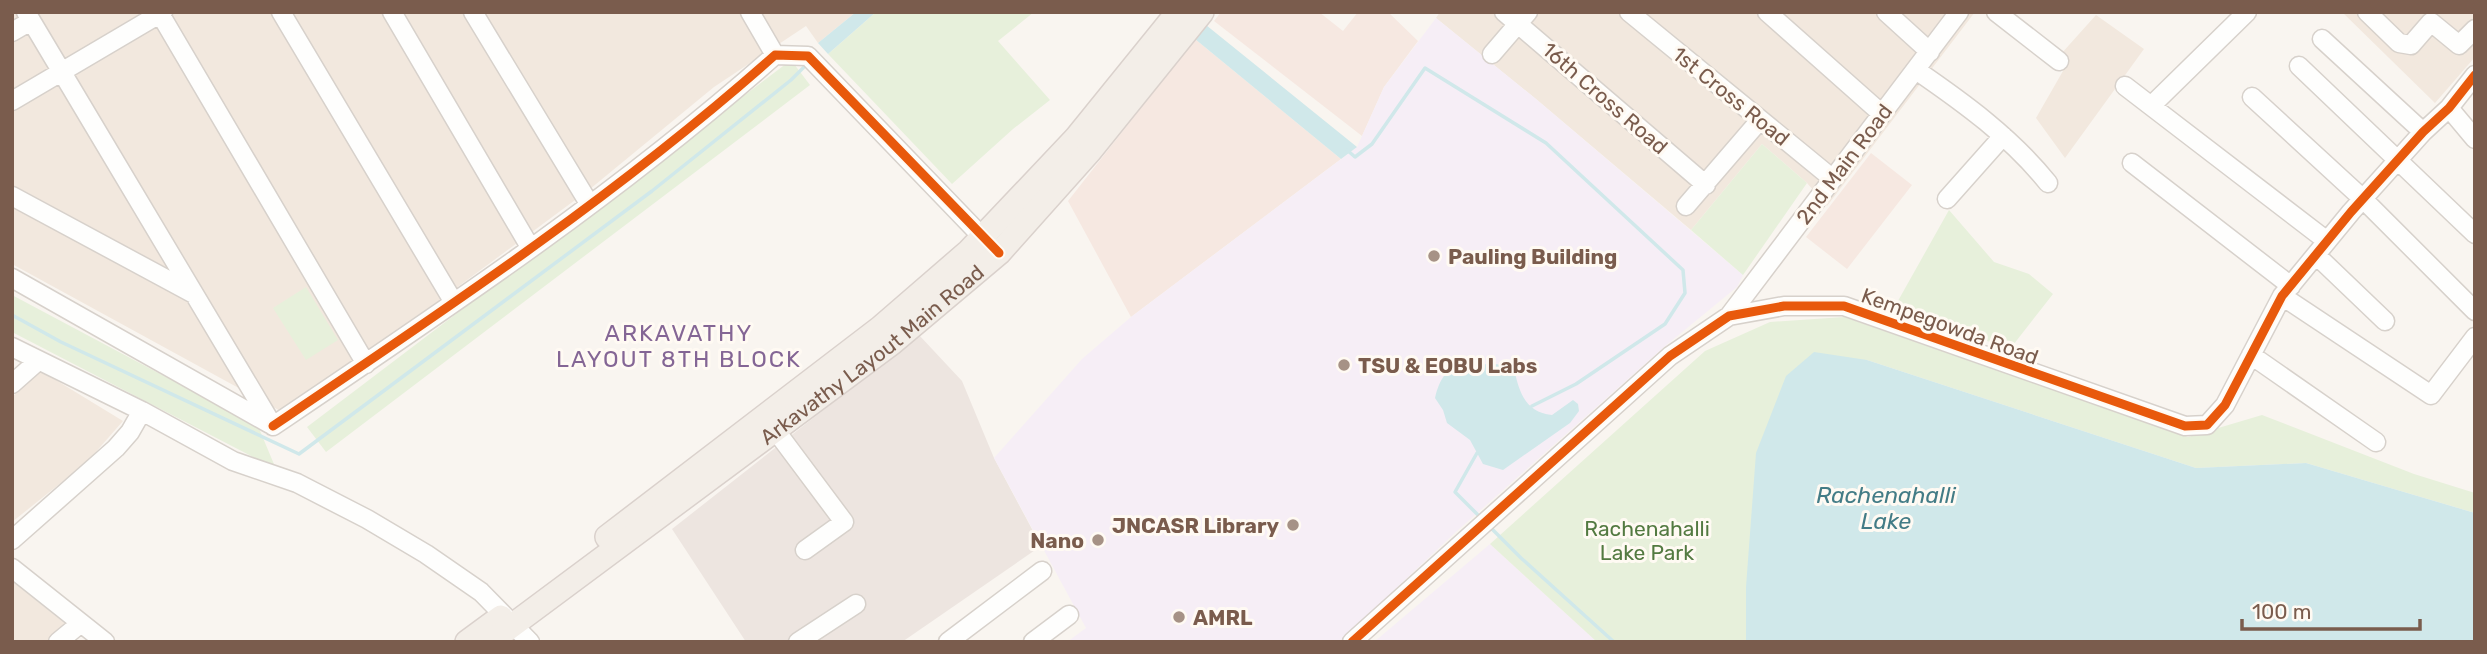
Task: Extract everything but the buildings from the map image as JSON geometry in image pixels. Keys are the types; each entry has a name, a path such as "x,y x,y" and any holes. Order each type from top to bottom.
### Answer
{"main road":[{"name":"Arkavathy Layout Main Road","path":"490,642 508,620 880,328 969,251 1193,13"},
{"name":"Arkavathy Layout Main Road","path":"467,642 508,620 776,431 892,343 999,253 1090,151 1169,38"}],"street":[{"path":"281,12 453,301"},
{"path":"392,12 530,247"},
{"path":"473,12 590,205"},
{"path":"750,12 775,55"},
{"name":"16th Cross Road","path":"1504,12 1523,18 1706,185"},
{"name":"1st Cross Road","path":"1629,12 1833,179"},
{"path":"1767,12 1882,114"},
{"path":"1886,12 1930,52"},
{"name":"2nd Main Road","path":"1729,316 1959,12"},
{"path":"1996,12 2059,61"},
{"path":"2151,106 2247,12"},
{"path":"2367,12 2399,43 2411,45 2431,22 2459,45 2475,29"},
{"path":"12,101 161,13 366,363"},
{"path":"12,32 29,16 273,426"},
{"path":"1492,54 1523,18"},
{"path":"2322,39 2423,132"},
{"path":"273,426 590,205 681,135 775,55 808,56 999,253"},
{"path":"2299,66 2475,234"},
{"path":"1916,70 1971,108 2030,161 2048,183"},
{"name":"Kempegowda Road","path":"1352,642 1670,356 1729,316 1784,306 1844,306 2185,426 2207,425 2225,405 2286,291 2363,199 2423,132 2449,108 2475,76"},
{"path":"2125,86 2321,248 2385,321"},
{"path":"2252,97 2363,199 2475,311"},
{"path":"2449,108 2475,139"},
{"path":"1686,206 1760,120"},
{"path":"1947,199 2003,136"},
{"path":"2132,163 2286,291 2431,395 2475,337"},
{"path":"12,196 195,295"},
{"path":"12,278 273,426"},
{"path":"12,347 142,411 233,461 297,483 367,519 426,554 481,592 530,642"},
{"path":"2251,355 2376,442"},
{"path":"12,384 38,361"},
{"path":"12,540 116,448 131,432 142,411"},
{"path":"776,431 844,522 805,550"},
{"path":"12,568 104,642"},
{"path":"948,642 1042,571"},
{"path":"797,642 856,604"},
{"path":"1033,642 1069,615"},
{"path":"58,642 82,623"}],"shaded area":[{"path":"12,12 856,12 818,43 806,26 714,87 590,189 286,414 12,264"},
{"path":"1221,12 1319,12 1343,31 1358,12 1388,12 1418,41 1384,87 1362,136 1214,21"},
{"path":"1440,12 1975,12 1827,206 1807,183 1762,144 1691,230 1436,18"},
{"path":"2342,12 2475,12 2475,57 2435,103"},
{"path":"2096,15 2144,49 2065,158 2036,118 2063,71 2052,64"},
{"path":"1436,18 1743,275 1737,287 1664,347 1457,531 1339,642 1067,642 1086,628 994,458 1082,359 1131,317 1357,147 1384,87"},
{"path":"1195,39 1341,159 1131,317 1068,201"},
{"path":"1871,153 1912,185 1847,269 1806,237"},
{"path":"919,335 962,381 994,458 1041,546 902,642 746,642 672,529"},
{"path":"41,371 123,421 87,462 12,522 12,397"},
{"path":"1490,544 1597,642 1374,642"},
{"path":"12,581 67,625 46,642 12,642"}],"green space":[{"path":"876,12 1034,12 998,41 1050,100 952,184 828,54"},
{"path":"791,60 810,85 326,452 307,427"},
{"path":"1762,144 1807,183 1743,275 1691,230"},
{"path":"1949,210 1994,262 2029,274 2053,294 2010,349 1894,308"},
{"path":"306,287 338,340 306,360 273,308"},
{"path":"12,295 258,426 276,469 12,332"},
{"name":"Rachenahalli Lake Park","path":"1844,317 2188,437 2262,415 2414,474 2475,493 2475,513 2306,463 2196,468 1867,360 1746,587 1746,642 1597,642 1490,544 1705,351 1770,322"}],"water":[{"path":"856,12 876,12 828,54 818,43"},
{"path":"1206,25 1357,147 1341,159 1195,39"},
{"name":"Rachenahalli Lake","path":"1814,352 1867,360 2196,468 2306,463 2475,513 2475,642 1746,642 1746,587 1756,453 1786,376"},
{"path":"1468,362 1514,368 1521,393 1535,410 1552,415 1573,400 1578,404 1579,411 1570,423 1503,470 1483,464 1470,440 1447,423 1435,398 1446,374 1455,366"}],"waterway":[{"path":"12,315 61,342 299,454 652,191 791,80 808,63"},
{"path":"1347,150 1355,157 1372,144 1425,68 1546,143 1683,270 1685,293 1665,324 1576,384 1532,406"},
{"path":"1477,453 1455,492 1482,519"},
{"path":"1490,527 1614,642"}],"cycle path":[{"path":"273,426 530,249 655,155 775,55 808,56 999,253"},
{"path":"1352,642 1670,356 1729,316 1784,306 1844,306 2185,426 2207,425 2225,405 2282,296 2351,212 2423,132 2449,108 2475,75"}],"place":[{"name":"Pauling Building","path":"1434,256"},
{"name":"TSU & EOBU Labs","path":"1344,365"},
{"name":"JNCASR Library","path":"1293,525"},
{"name":"Nano","path":"1098,540"},
{"name":"AMRL","path":"1179,617"}],"district":[{"name":"ARKAVATHY LAYOUT 8TH BLOCK","path":"679,346"}]}
